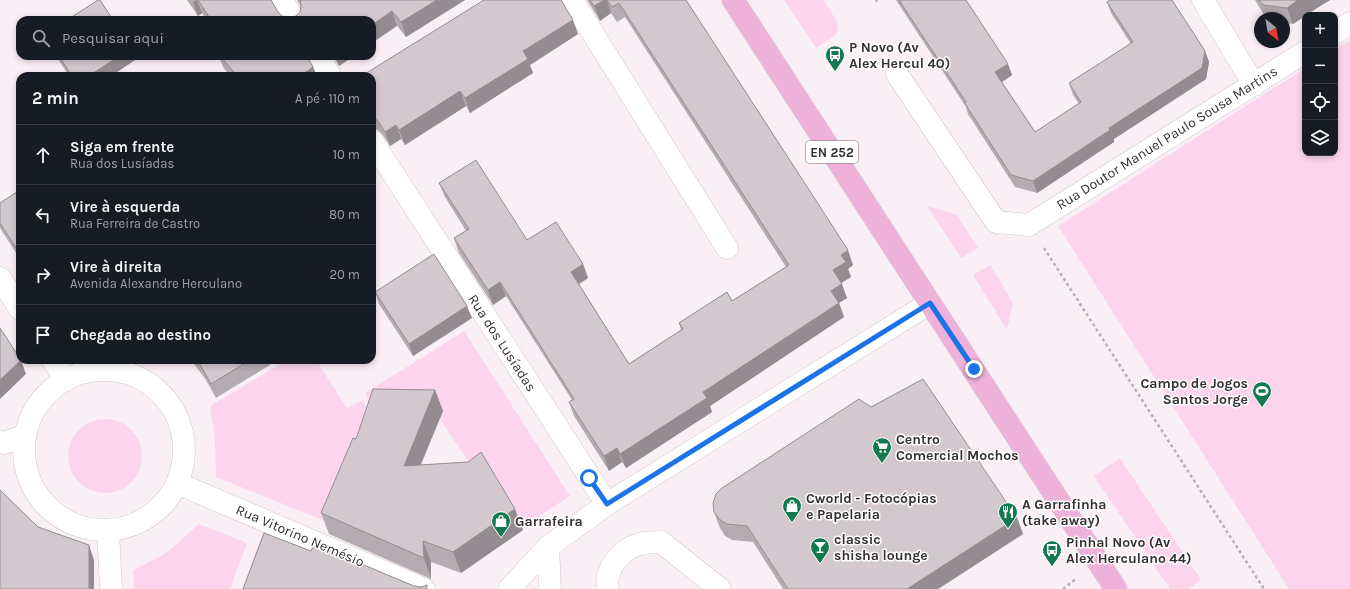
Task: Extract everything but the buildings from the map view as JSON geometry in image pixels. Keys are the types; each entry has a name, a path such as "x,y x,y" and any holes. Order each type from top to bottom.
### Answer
{"main road":[{"name":"EN 252","path":"733,0 1116,589"}],"street":[{"path":"282,0 292,16"},
{"path":"572,0 727,248"},
{"path":"1203,0 1254,85"},
{"path":"1338,31 1350,23"},
{"name":"Rua Doutor Manuel Paulo Sousa Martins","path":"1029,225 1302,54"},
{"path":"320,60 328,72"},
{"path":"897,74 996,222 1029,225"},
{"name":"Rua dos Lusíadas","path":"376,147 607,504"},
{"path":"0,278 16,303"},
{"path":"509,589 548,546 607,504 930,303"},
{"path":"56,364 66,380"},
{"path":"124,366 164,396 177,415 184,438 184,461 177,483 166,502 149,516 130,526 108,530 84,528 62,519 44,503 31,483 24,460 25,436 33,414 47,394 66,380 84,372 124,366"},
{"path":"0,442 4,443 25,436"},
{"name":"Rua Vitorino Nemésio","path":"177,483 424,589"},
{"path":"108,530 111,589"},
{"path":"608,589 606,581 611,568 619,557 638,544 661,542 720,589"},
{"path":"548,546 550,589"}],"path":[{"path":"1029,225 1264,589"}],"shaded area":[{"path":"784,0 823,0 837,21 838,31 835,35 816,48"},
{"name":"Campo de Jogos Santos Jorge","path":"1350,40 1350,589 1289,589 1058,226 1302,70 1302,156 1338,156 1338,47"},
{"path":"927,206 957,215 978,248 961,258"},
{"path":"990,265 1013,303 1007,330 973,275"},
{"path":"464,331 570,496 516,531 437,415 373,410 365,393"},
{"path":"280,364 319,364 347,408 363,400 369,413 325,521 216,477 215,438 210,406"},
{"path":"105,419 119,422 131,430 139,442 142,456 139,470 131,482 119,490 105,493 91,490 79,482 71,470 68,456 71,442 79,430 91,422"},
{"path":"1120,458 1201,580 1188,589 1170,589 1094,476"},
{"path":"199,524 247,543 230,589 134,589 133,570 161,556"}],"place":[{"name":"P Novo (Av Alex Hercul 40)","path":"835,72"},
{"name":"Campo de Jogos Santos Jorge","path":"1262,408"},
{"name":"Centro Comercial Mochos","path":"882,464"},
{"name":"Cworld - Fotocópias e Papelaria","path":"792,523"},
{"name":"A Garrafinha (take away)","path":"1008,529"},
{"name":"Garrafeira","path":"501,538"},
{"name":"classic shisha lounge","path":"820,564"},
{"name":"Pinhal Novo (Av Alex Herculano 44)","path":"1052,567"}],"route":[{"path":"589,478 607,504 930,303 974,369"}]}
